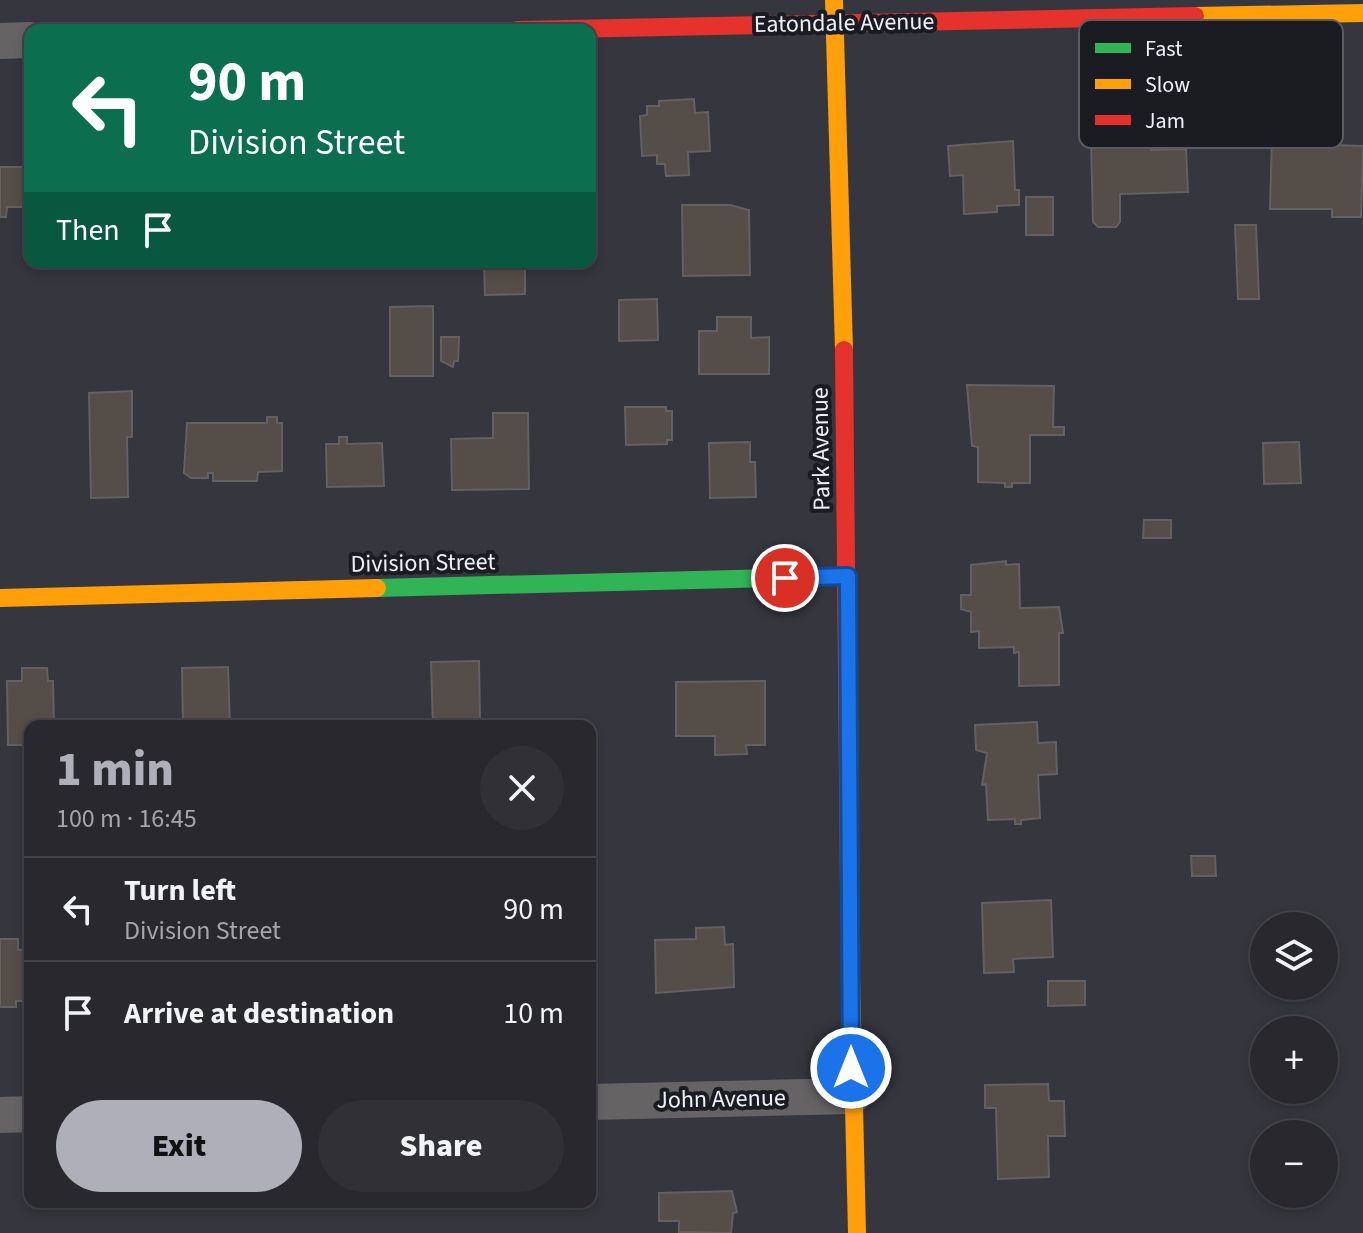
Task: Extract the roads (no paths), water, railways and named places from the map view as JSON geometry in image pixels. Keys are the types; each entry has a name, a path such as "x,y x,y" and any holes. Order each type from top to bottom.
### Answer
{"street":[{"name":"Park Avenue","path":"834,0 848,576 852,1096 857,1233"},
{"name":"Eatondale Avenue","path":"596,28 1363,13"},
{"path":"0,41 24,40"},
{"name":"Division Street","path":"0,598 848,576"},
{"name":"John Avenue","path":"596,1102 852,1096"},
{"path":"0,1115 24,1114"}]}
